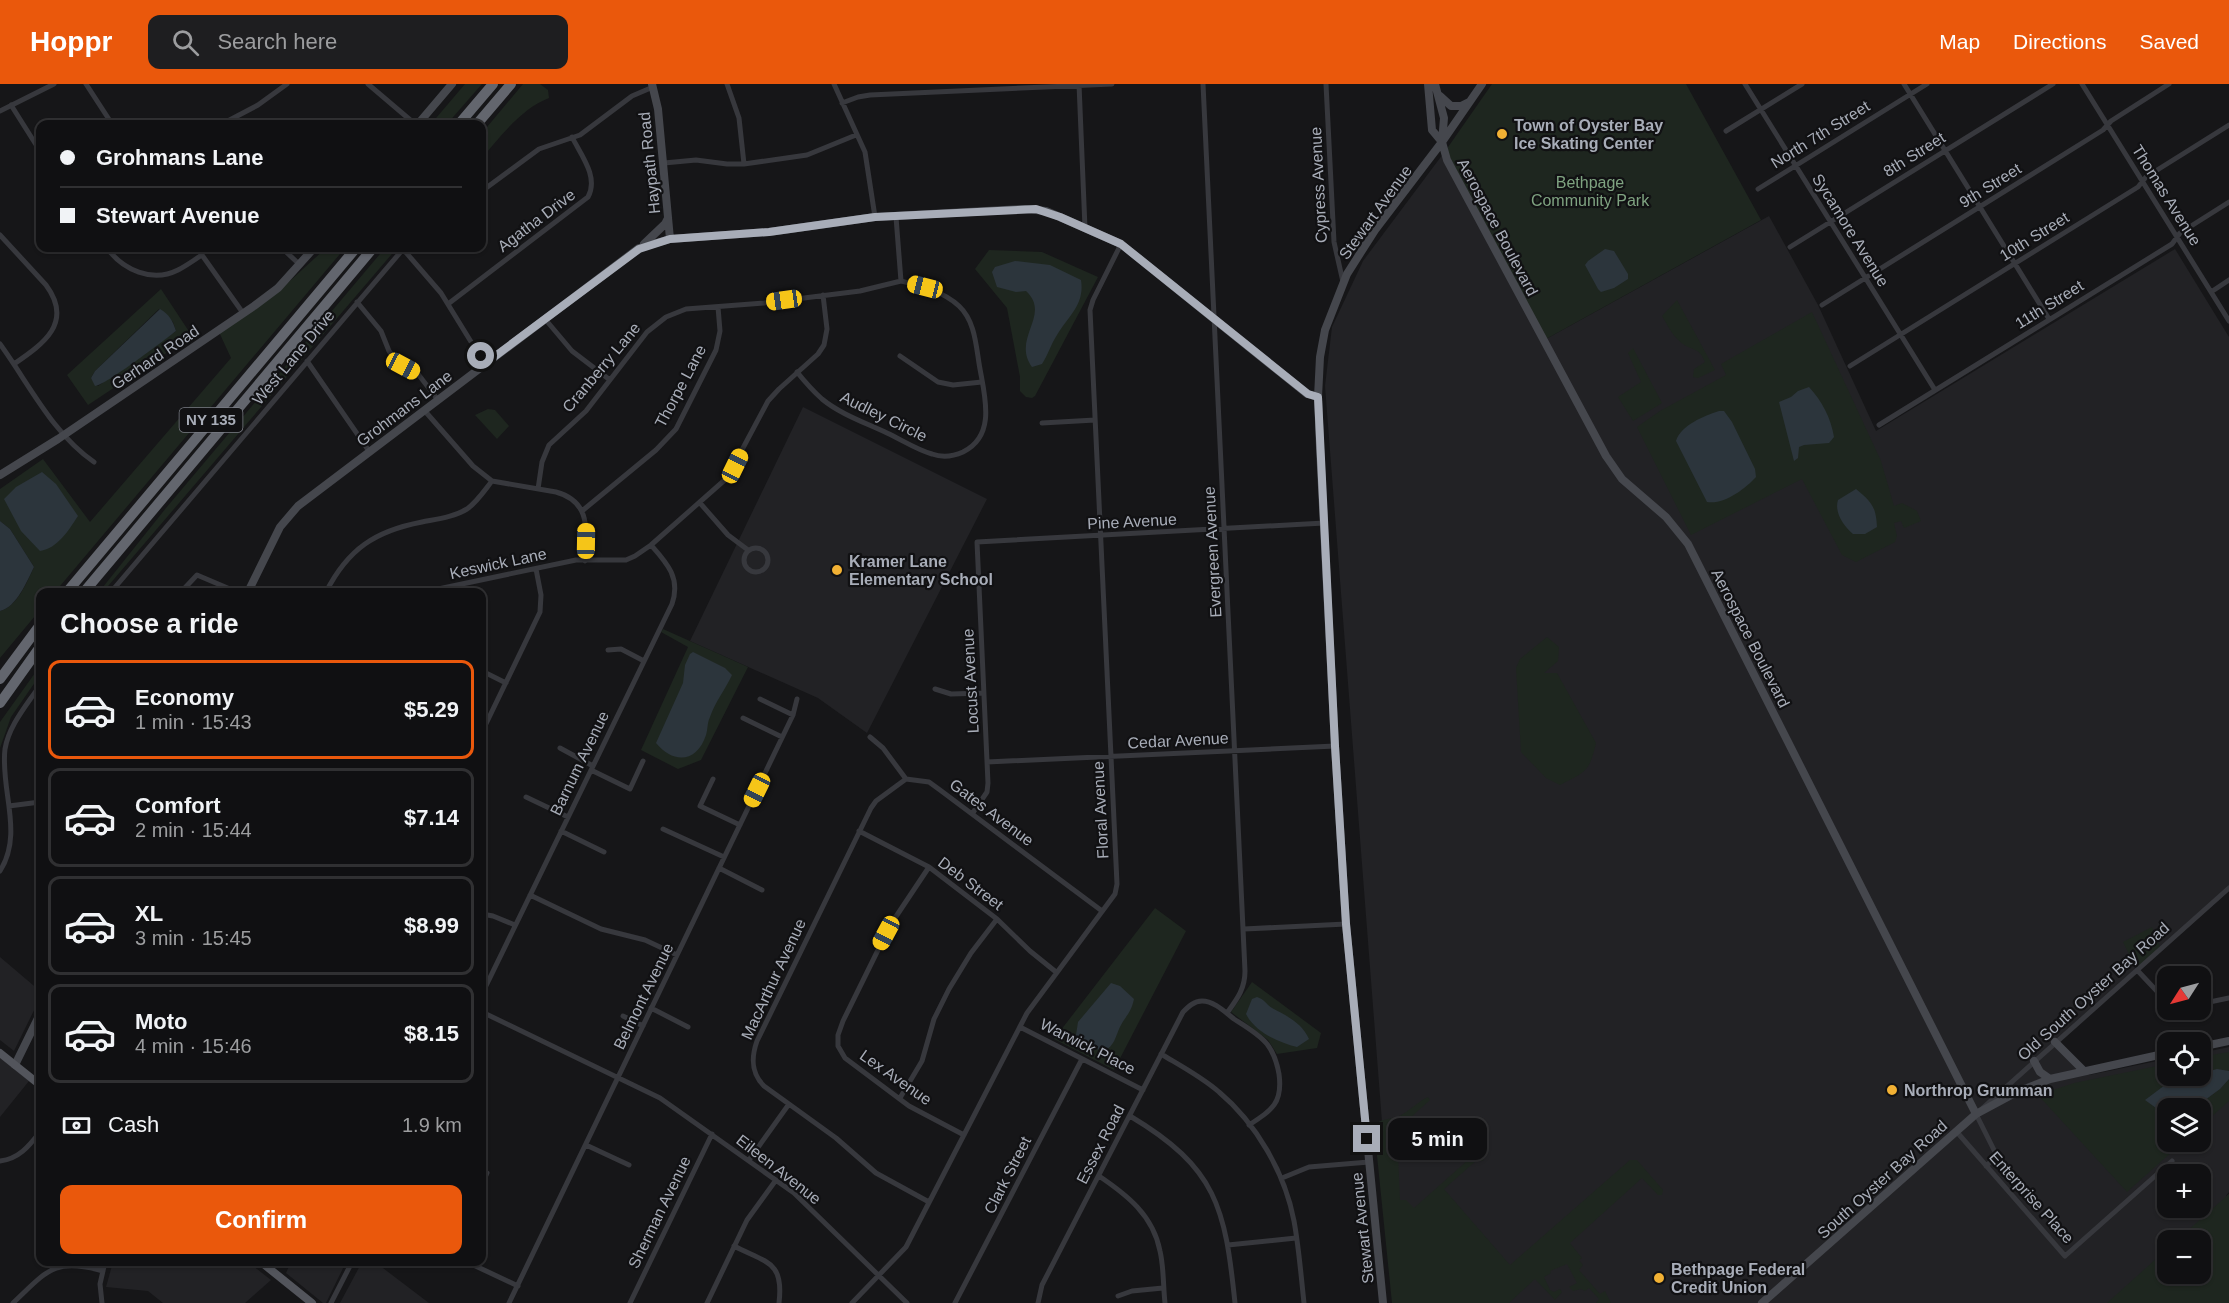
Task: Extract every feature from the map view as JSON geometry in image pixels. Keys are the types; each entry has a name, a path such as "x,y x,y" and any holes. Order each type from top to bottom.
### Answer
{"highway":[{"path":"462,120 493,84"},
{"path":"480,120 511,84"},
{"name":"NY 135","path":"69,588 353,252"},
{"name":"NY 135","path":"87,588 371,252"},
{"path":"0,678 36,630"},
{"path":"0,703 36,653"},
{"path":"0,709 22,672"}],"main road":[{"path":"0,1053 36,1082"},
{"path":"266,1266 312,1303"}],"street":[{"path":"0,111 54,84"},
{"path":"86,84 109,120"},
{"path":"230,120 258,105 287,84"},
{"path":"368,84 412,120"},
{"path":"420,120 452,84"},
{"path":"727,84 739,118 744,164"},
{"path":"834,84 866,159 875,217"},
{"path":"842,103 870,95 1112,84"},
{"name":"Evergreen Avenue","path":"1203,84 1244,930 1245,982 1242,992 1227,1013"},
{"name":"Cypress Avenue","path":"1326,84 1334,242 1343,283"},
{"name":"Aerospace Boulevard","path":"1428,84 1432,130 1442,142 1447,160 1606,456 1622,479 1666,517 1688,544 1997,1156 1986,1166"},
{"path":"1436,84 1444,118 1442,142"},
{"name":"Stewart Avenue","path":"1383,1303 1346,924 1318,397 1320,357 1325,330 1343,283 1375,230 1442,142 1482,84"},
{"name":"Sycamore Avenue","path":"1745,84 1935,390"},
{"path":"1726,131 1802,84"},
{"path":"1904,84 2049,319"},
{"name":"North 7th Street","path":"1758,189 1927,84"},
{"name":"8th Street","path":"1790,247 2053,84"},
{"name":"Thomas Avenue","path":"2082,84 2229,321"},
{"name":"9th Street","path":"1822,305 2103,130 2111,121 2169,84"},
{"path":"1079,85 1085,228"},
{"path":"486,188 539,149 589,129 632,96 652,86"},
{"name":"Haypath Road","path":"652,86 658,109 670,239"},
{"path":"1438,93 1452,106 1461,106 1470,102"},
{"path":"11,105 36,145"},
{"name":"10th Street","path":"1850,366 2138,187 2146,177 2229,125"},
{"path":"664,163 696,160 744,164 807,155 856,135"},
{"name":"Agatha Drive","path":"448,304 588,197 592,187 592,178 572,137"},
{"name":"11th Street","path":"1879,425 2172,243 2180,232 2229,202"},
{"name":"Grohmans Lane","path":"250,588 280,527 289,514 639,249 670,239 769,232 875,217 1036,209 1121,244 1308,394 1318,397"},
{"path":"639,249 665,225 669,217"},
{"path":"896,217 901,281"},
{"path":"0,235 51,291 56,309 55,322 49,337 41,346 14,364"},
{"name":"Floral Avenue","path":"852,1303 906,1247 1033,1004 1115,894 1117,884 1090,310 1121,244"},
{"path":"110,252 119,262 129,268 149,275 166,274 177,270 202,255"},
{"path":"200,252 243,313"},
{"path":"286,252 300,265"},
{"name":"Gerhard Road","path":"0,475 65,434 278,288 311,252"},
{"name":"West Lane Drive","path":"114,588 401,252"},
{"path":"407,252 448,304 472,345 486,363"},
{"path":"2211,292 2229,280"},
{"name":"Cranberry Lane","path":"538,489 542,462 549,445 586,411 647,332 666,317 686,309 822,296 860,291 901,281"},
{"name":"Audley Circle","path":"797,372 830,405 925,452 943,456 954,455 966,450 983,432 987,411 974,335 966,314 958,305 939,293 901,281"},
{"name":"Keswick Lane","path":"443,588 576,560 626,560 651,545 727,478 768,401 819,354 824,345 827,330 822,296"},
{"path":"357,302 381,331 395,360 418,374 438,400"},
{"name":"Thorpe Lane","path":"582,512 656,450 676,429 716,350 720,331 718,307"},
{"path":"545,319 572,351 610,380"},
{"path":"0,344 56,424 76,449 94,462"},
{"path":"900,356 938,382 953,385 982,382"},
{"path":"307,361 369,452"},
{"path":"424,410 472,466 492,481 566,495 575,501 582,512 586,527 585,561"},
{"path":"1042,423 1095,420"},
{"path":"328,588 345,560 374,538 392,529 461,512 475,502 492,481"},
{"path":"700,503 728,535 748,550"},
{"name":"Pine Avenue","path":"977,542 1324,523"},
{"name":"Locust Avenue","path":"972,814 987,792 977,542"},
{"name":"Barnum Avenue","path":"486,986 672,603 676,589 673,573 651,545"},
{"path":"756,548 764,551 768,558 763,570 751,572 745,566 744,556 748,550 756,548"},
{"path":"486,724 540,612 541,595 536,569"},
{"path":"185,588 197,575 228,588"},
{"path":"608,650 621,649 644,661"},
{"path":"486,673 506,684"},
{"path":"934,689 951,694 984,693"},
{"path":"0,871 10,848 5,768 7,741 15,722 36,691"},
{"path":"760,699 793,715"},
{"name":"Belmont Avenue","path":"509,1303 793,715 797,699"},
{"path":"743,718 782,737"},
{"path":"870,737 883,748 906,779"},
{"name":"Cedar Avenue","path":"987,762 1335,746"},
{"path":"560,748 630,789 644,761"},
{"path":"713,779 700,806 740,825"},
{"name":"Gates Avenue","path":"906,779 929,782 1102,911"},
{"name":"MacArthur Avenue","path":"906,779 876,801 859,831 753,1051 752,1062 756,1076 765,1086 836,1138 876,1173 929,1202"},
{"path":"526,797 568,817"},
{"path":"9,806 36,803"},
{"path":"663,829 724,857"},
{"path":"561,831 604,852"},
{"name":"Deb Street","path":"859,831 929,867 998,919 1030,951 1056,972"},
{"name":"Lex Avenue","path":"929,867 893,921 838,1035 838,1046 845,1058 900,1098 925,1115 964,1135"},
{"path":"719,868 762,890"},
{"name":"Old South Oyster Bay Road","path":"1976,1114 2229,888"},
{"path":"530,895 601,929 645,940 677,955"},
{"path":"486,915 515,924"},
{"path":"900,1098 922,1060 934,1019 949,989 971,953 998,919"},
{"path":"1244,930 1346,924"},
{"path":"2137,970 2157,991"},
{"path":"2211,1002 2229,998"},
{"name":"Essex Road","path":"1038,1303 1042,1285 1183,1012 1195,1003 1203,1001 1227,1013"},
{"path":"651,1008 688,1027"},
{"path":"1227,1013 1267,1044 1277,1063 1280,1097 1274,1106 1249,1125"},
{"name":"Eileen Avenue","path":"486,1014 660,1098 800,1198 907,1303"},
{"path":"623,1016 643,1026"},
{"path":"15,1065 36,1022"},
{"name":"Warwick Place","path":"1020,1027 1143,1090"},
{"path":"2211,1045 2229,1041"},
{"path":"2055,1042 2084,1071"},
{"path":"1161,1054 1202,1078 1219,1092 1249,1125 1282,1178 1294,1221 1304,1303"},
{"name":"South Oyster Bay Road","path":"1762,1303 1976,1114 2017,1092 2050,1079 2157,1055"},
{"name":"Clark Street","path":"955,1303 1082,1059"},
{"path":"2034,1061 2040,1072 2050,1079"},
{"path":"749,1160 789,1104"},
{"path":"1130,1116 1165,1138 1192,1164 1217,1203 1228,1245 1235,1303"},
{"name":"Enterprise Place","path":"1956,1131 2065,1256 2172,1161"},
{"name":"Sherman Avenue","path":"630,1303 712,1134"},
{"path":"0,1161 24,1152 35,1140"},
{"path":"586,1145 629,1165"},
{"path":"1282,1178 1310,1167 1369,1162"},
{"path":"1099,1176 1138,1206 1149,1223 1161,1253 1165,1303"},
{"path":"707,1303 747,1220 776,1180"},
{"path":"1228,1245 1296,1238"},
{"path":"734,1246 774,1268 781,1280 780,1303"},
{"path":"13,1303 44,1274 68,1266"},
{"path":"80,1266 103,1271"},
{"path":"102,1303 100,1284 104,1266"},
{"path":"331,1303 350,1266"},
{"path":"476,1266 518,1286"},
{"path":"1118,1296 1132,1291 1163,1288"}],"shaded area":[{"path":"1446,150 1546,339 1769,216 1818,305 1876,431 2175,249 2229,337 2229,891 2060,1041 2089,1075 2157,1061 2157,1086 2211,1086 2211,1051 2229,1047 2229,1192 2226,1196 2229,1194 2229,1303 1396,1303 1325,386 1332,327 1363,261"},
{"path":"1605,249 1614,251 1628,274 1628,279 1614,288 1601,292 1585,265"},
{"path":"1015,261 1050,265 1081,280 1082,289 1075,310 1061,328 1042,364 1032,367 1026,346 1034,318 1033,300 1026,291 1016,292 997,287 992,272 995,267"},
{"path":"160,309 170,318 176,331 122,371 95,386 91,378 95,371"},
{"path":"1809,387 1825,410 1834,437 1829,443 1799,447 1798,458 1794,461 1779,402"},
{"name":"Kramer Lane Elementary School","path":"803,407 987,499 867,733 818,698 690,641"},
{"path":"1724,411 1732,422 1755,469 1756,477 1727,499 1707,502 1676,441 1688,426 1700,418"},
{"path":"42,472 56,484 78,516 57,543 40,551 21,531 4,499 16,487"},
{"path":"1856,489 1869,501 1876,514 1877,527 1865,534 1853,534 1843,523 1837,510 1838,500"},
{"path":"0,521 10,529 34,567 16,599 6,609 0,611"},
{"path":"693,652 725,668 732,675 712,712 702,744 691,755 677,757 670,755 656,743 683,683 685,665"},
{"path":"0,957 36,988 36,1006 14,1051 0,1040"},
{"path":"1111,983 1120,986 1134,999 1113,1043 1103,1052 1078,1039 1076,1035 1078,1022"},
{"path":"1257,997 1298,1024 1309,1039 1297,1047 1261,1031 1246,1014 1252,999"},
{"path":"0,1057 29,1081 0,1117"},
{"path":"2211,1071 2229,1071 2229,1079 2208,1098 2157,1098 2157,1109 2145,1100 2164,1086 2211,1086"},
{"path":"112,1266 253,1266 271,1280 245,1303 163,1303 148,1291 106,1287"},
{"path":"289,1266 344,1266 326,1303 286,1273"},
{"path":"360,1266 380,1266 429,1303 340,1303"}],"green space":[{"path":"465,84 482,84 450,120 434,120"},
{"path":"523,84 540,84 548,90 549,98 521,116 486,153 486,128"},
{"name":"Bethpage Community Park","path":"1492,84 1686,84 1761,220 1546,339 1446,150"},
{"path":"989,250 1042,252 1098,277 1032,398 1026,397 1020,391 1020,377 1007,308 975,269"},
{"path":"322,252 342,252 58,588 36,588 36,615 0,658 0,611 12,605 34,567 10,529 0,521 0,489 43,459 90,522 231,358 219,332 280,290"},
{"path":"382,252 394,252 106,588 102,588 166,508"},
{"path":"161,289 192,336 88,405 67,375","holes":["159,309 173,322 176,331 98,386 91,378 95,371"]},
{"path":"1677,300 1715,370 1698,378 1693,377 1694,369 1705,362 1703,357 1676,338 1662,316"},
{"path":"1812,312 1881,461 1894,506 1902,503 1917,511 1921,521 1904,528 1901,521 1894,523 1897,536 1895,542 1856,562 1842,555 1802,479 1691,535 1637,427 1660,411 1726,375 1721,364"},
{"path":"1633,348 1662,403 1633,421 1618,397 1641,382 1628,353"},
{"path":"488,409 495,410 509,426 497,439 475,415"},
{"path":"663,629 748,667 701,760 678,769 641,750 688,647 661,632"},
{"path":"1547,637 1559,647 1558,661 1544,673 1557,673 1596,743 1586,770 1560,785 1546,778 1521,752 1516,668 1520,659"},
{"path":"36,672 36,681 11,717 0,748 0,722"},
{"path":"1155,908 1186,931 1114,1070 1054,1039"},
{"path":"2152,927 2161,949 2137,970 2123,942"},
{"path":"1252,982 1321,1033 1317,1048 1277,1054 1268,1040 1231,1012"},
{"path":"2229,1052 2229,1071 2217,1069 2211,1071 2211,1055"},
{"path":"2157,1066 2157,1086 2164,1086 2146,1100 2157,1108 2157,1152 2172,1152 2127,1192 2038,1095 2074,1083"},
{"path":"2229,1079 2229,1101 2211,1117 2211,1098 2208,1098"},
{"path":"1428,1097 1430,1100 1401,1126 1404,1131 1397,1133 1400,1200 1406,1200 1414,1208 1477,1152 1475,1148 1484,1160 1478,1159 1444,1189 1510,1265 1630,1160 1637,1160 1663,1190 1662,1195 1658,1195 1642,1178 1570,1243 1582,1258 1579,1260 1583,1265 1579,1270 1600,1294 1605,1291 1611,1303 1596,1303 1599,1299 1589,1288 1585,1291 1581,1289 1573,1291 1569,1287 1577,1283 1567,1264 1550,1271 1551,1273 1544,1277 1550,1290 1554,1292 1560,1289 1562,1292 1555,1300 1535,1279 1509,1303 1392,1303 1374,1126 1382,1120 1401,1115"},
{"path":"2229,1194 2229,1303 2107,1303 2157,1258 2157,1284 2211,1284 2211,1230 2188,1230 2202,1218 2211,1218 2211,1210"}],"place":[{"name":"Town of Oyster Bay Ice Skating Center","path":"1502,134"},
{"name":"Kramer Lane Elementary School","path":"837,570"},
{"name":"Northrop Grumman","path":"1892,1090"},
{"name":"Bethpage Federal Credit Union","path":"1659,1278"}],"route":[{"path":"481,356 486,363 639,249 650,244 670,239 769,232 875,217 1036,209 1046,211 1121,244 1308,394 1318,397 1346,924 1367,1139"}]}
